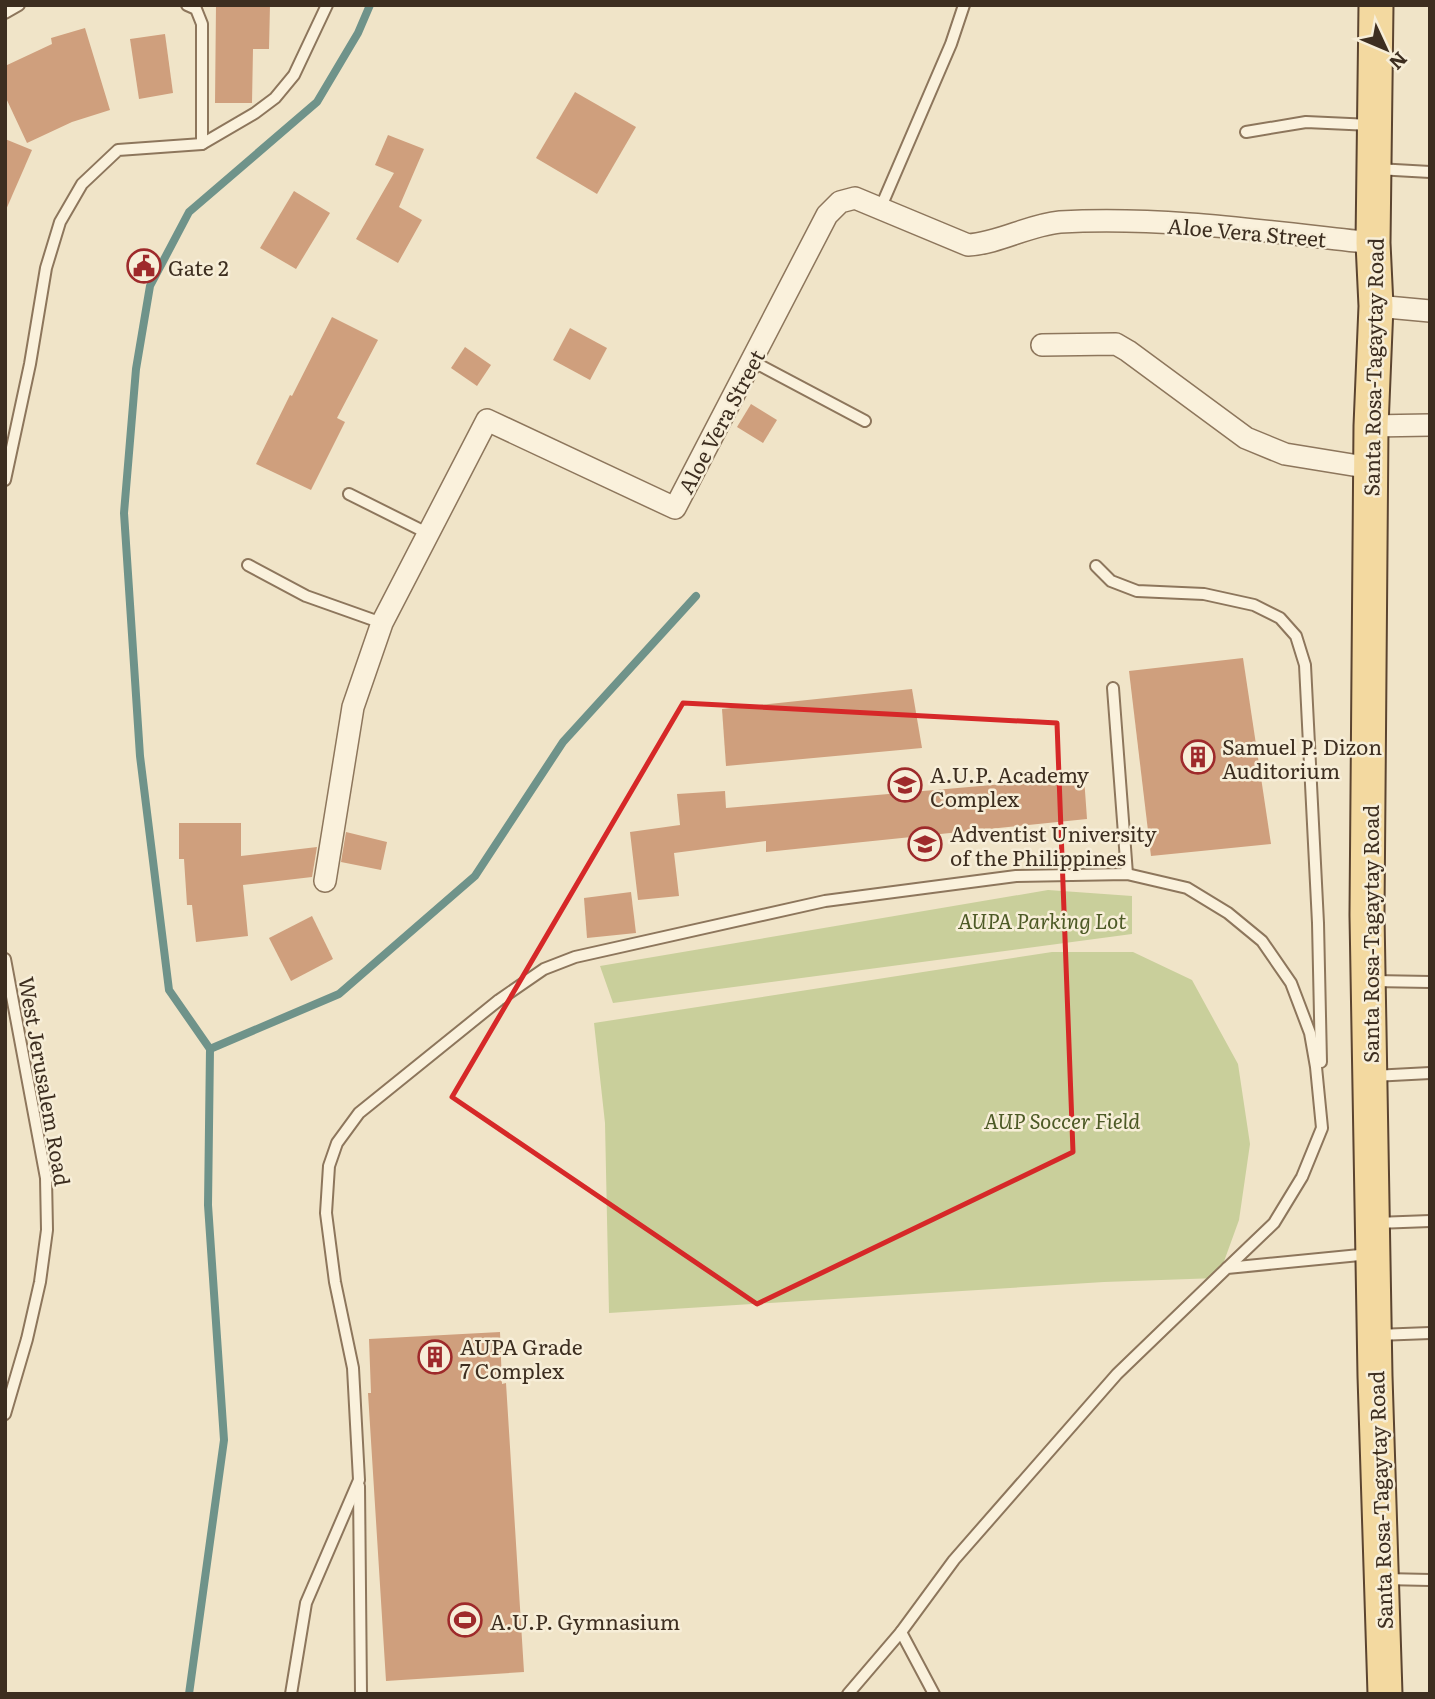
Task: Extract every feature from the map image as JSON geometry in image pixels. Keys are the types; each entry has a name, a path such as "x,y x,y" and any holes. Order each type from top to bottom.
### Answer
{"main road":[{"name":"Santa Rosa-Tagaytay Road","path":"1376,5 1373,243 1376,306 1371,426 1367,915 1374,1335 1385,1694"}],"street":[{"name":"Aloe Vera Street","path":"325,881 353,707 382,623 487,420 675,508 827,215 840,202 855,198 968,245 986,244 1056,223 1111,221 1194,225 1373,243"},
{"path":"1376,306 1430,311"},
{"path":"1042,345 1116,345 1128,351 1246,438 1285,453 1371,468"},
{"path":"1371,426 1430,425"}],"lane":[{"path":"5,13 19,5"},
{"path":"187,5 196,9 202,24 202,144"},
{"path":"5,480 30,364 46,268 60,222 82,184 118,150 202,144 255,113 275,98 294,75 327,5"},
{"path":"880,209 951,44 964,5"},
{"path":"1246,132 1306,122 1374,125"},
{"path":"1374,169 1430,172"},
{"path":"752,361 865,421"},
{"path":"349,494 429,534"},
{"path":"248,565 306,596 382,623"},
{"path":"848,1694 901,1632 954,1560 1117,1374 1274,1223 1302,1177 1322,1128 1318,923 1305,665 1296,636 1280,618 1254,605 1204,594 1137,591 1111,582 1096,566"},
{"path":"1113,688 1127,874"},
{"path":"361,1693 359,1480 353,1368 335,1282 326,1213 329,1166 337,1143 359,1113 499,1000 544,969 575,957 825,901 1016,876 1127,874 1187,888 1228,913 1262,941 1291,983 1310,1032 1322,1128"},
{"name":"West Jerusalem Road","path":"5,959 46,1178 47,1230 40,1282 27,1339 5,1414"},
{"path":"1368,981 1430,982"},
{"path":"1370,1076 1430,1073"},
{"path":"1227,1268 1373,1238 1430,1221"},
{"path":"1374,1335 1430,1334"},
{"path":"291,1694 306,1603 359,1480"},
{"path":"1380,1579 1430,1580"},
{"path":"901,1632 934,1694"}],"highlighted area":[{"path":"683,703 1057,723 1073,1152 757,1304 452,1097"}],"green space":[{"name":"AUPA Parking Lot","path":"1048,890 1132,896 1132,934 613,1003 600,966"},
{"name":"AUP Soccer Field","path":"1052,952 1133,952 1192,980 1238,1064 1250,1144 1239,1220 1218,1278 1104,1282 609,1313 605,1123 594,1023"}],"building":[{"path":"216,5 270,5 269,49 253,49 252,103 215,103"},
{"path":"85,28 110,110 72,122 27,143 5,96 5,66 52,44 51,38"},
{"path":"165,34 173,93 139,99 130,39"},
{"path":"575,92 636,127 597,194 536,158"},
{"path":"388,135 424,149 399,207 422,220 398,263 356,239 394,173 375,165"},
{"path":"5,139 32,150 5,212"},
{"path":"294,191 330,213 296,269 260,248"},
{"path":"332,317 378,340 337,418 345,422 311,490 256,464"},
{"path":"570,328 607,348 590,380 553,360"},
{"path":"465,347 491,365 477,386 451,368"},
{"path":"751,404 777,420 763,443 737,427"},
{"name":"Samuel P. Dizon Auditorium","path":"1243,658 1271,844 1151,856 1129,671"},
{"path":"912,689 922,748 726,766 722,709"},
{"path":"1084,777 1087,819 766,852 766,841 674,853 679,896 638,900 630,832 680,825 677,794 725,791 726,808"},
{"path":"179,823 241,823 241,856 317,847 312,877 243,885 248,936 196,942 192,905 187,905 184,859 179,859"},
{"path":"346,832 387,842 381,870 341,862"},
{"path":"631,892 636,933 587,938 584,898"},
{"path":"312,916 333,959 291,981 269,938"},
{"name":"A.U.P. Gymnasium","path":"500,1332 502,1384 506,1383 524,1672 386,1681 368,1393 371,1393 369,1339"}],"waterway":[{"path":"189,1694 224,1440 208,1205 210,1049 169,990 140,756 124,513 136,369 150,286 189,212 317,102 358,33 370,5"},
{"path":"210,1049 339,994 475,876 563,742 696,596"}],"place":[{"name":"Gate 2","path":"144,266"},
{"name":"Samuel P. Dizon Auditorium","path":"1198,757"},
{"name":"A.U.P. Academy Complex","path":"905,785"},
{"name":"Adventist University of the Philippines","path":"925,844"},
{"name":"AUPA Grade 7 Complex","path":"435,1357"},
{"name":"A.U.P. Gymnasium","path":"465,1620"}]}
